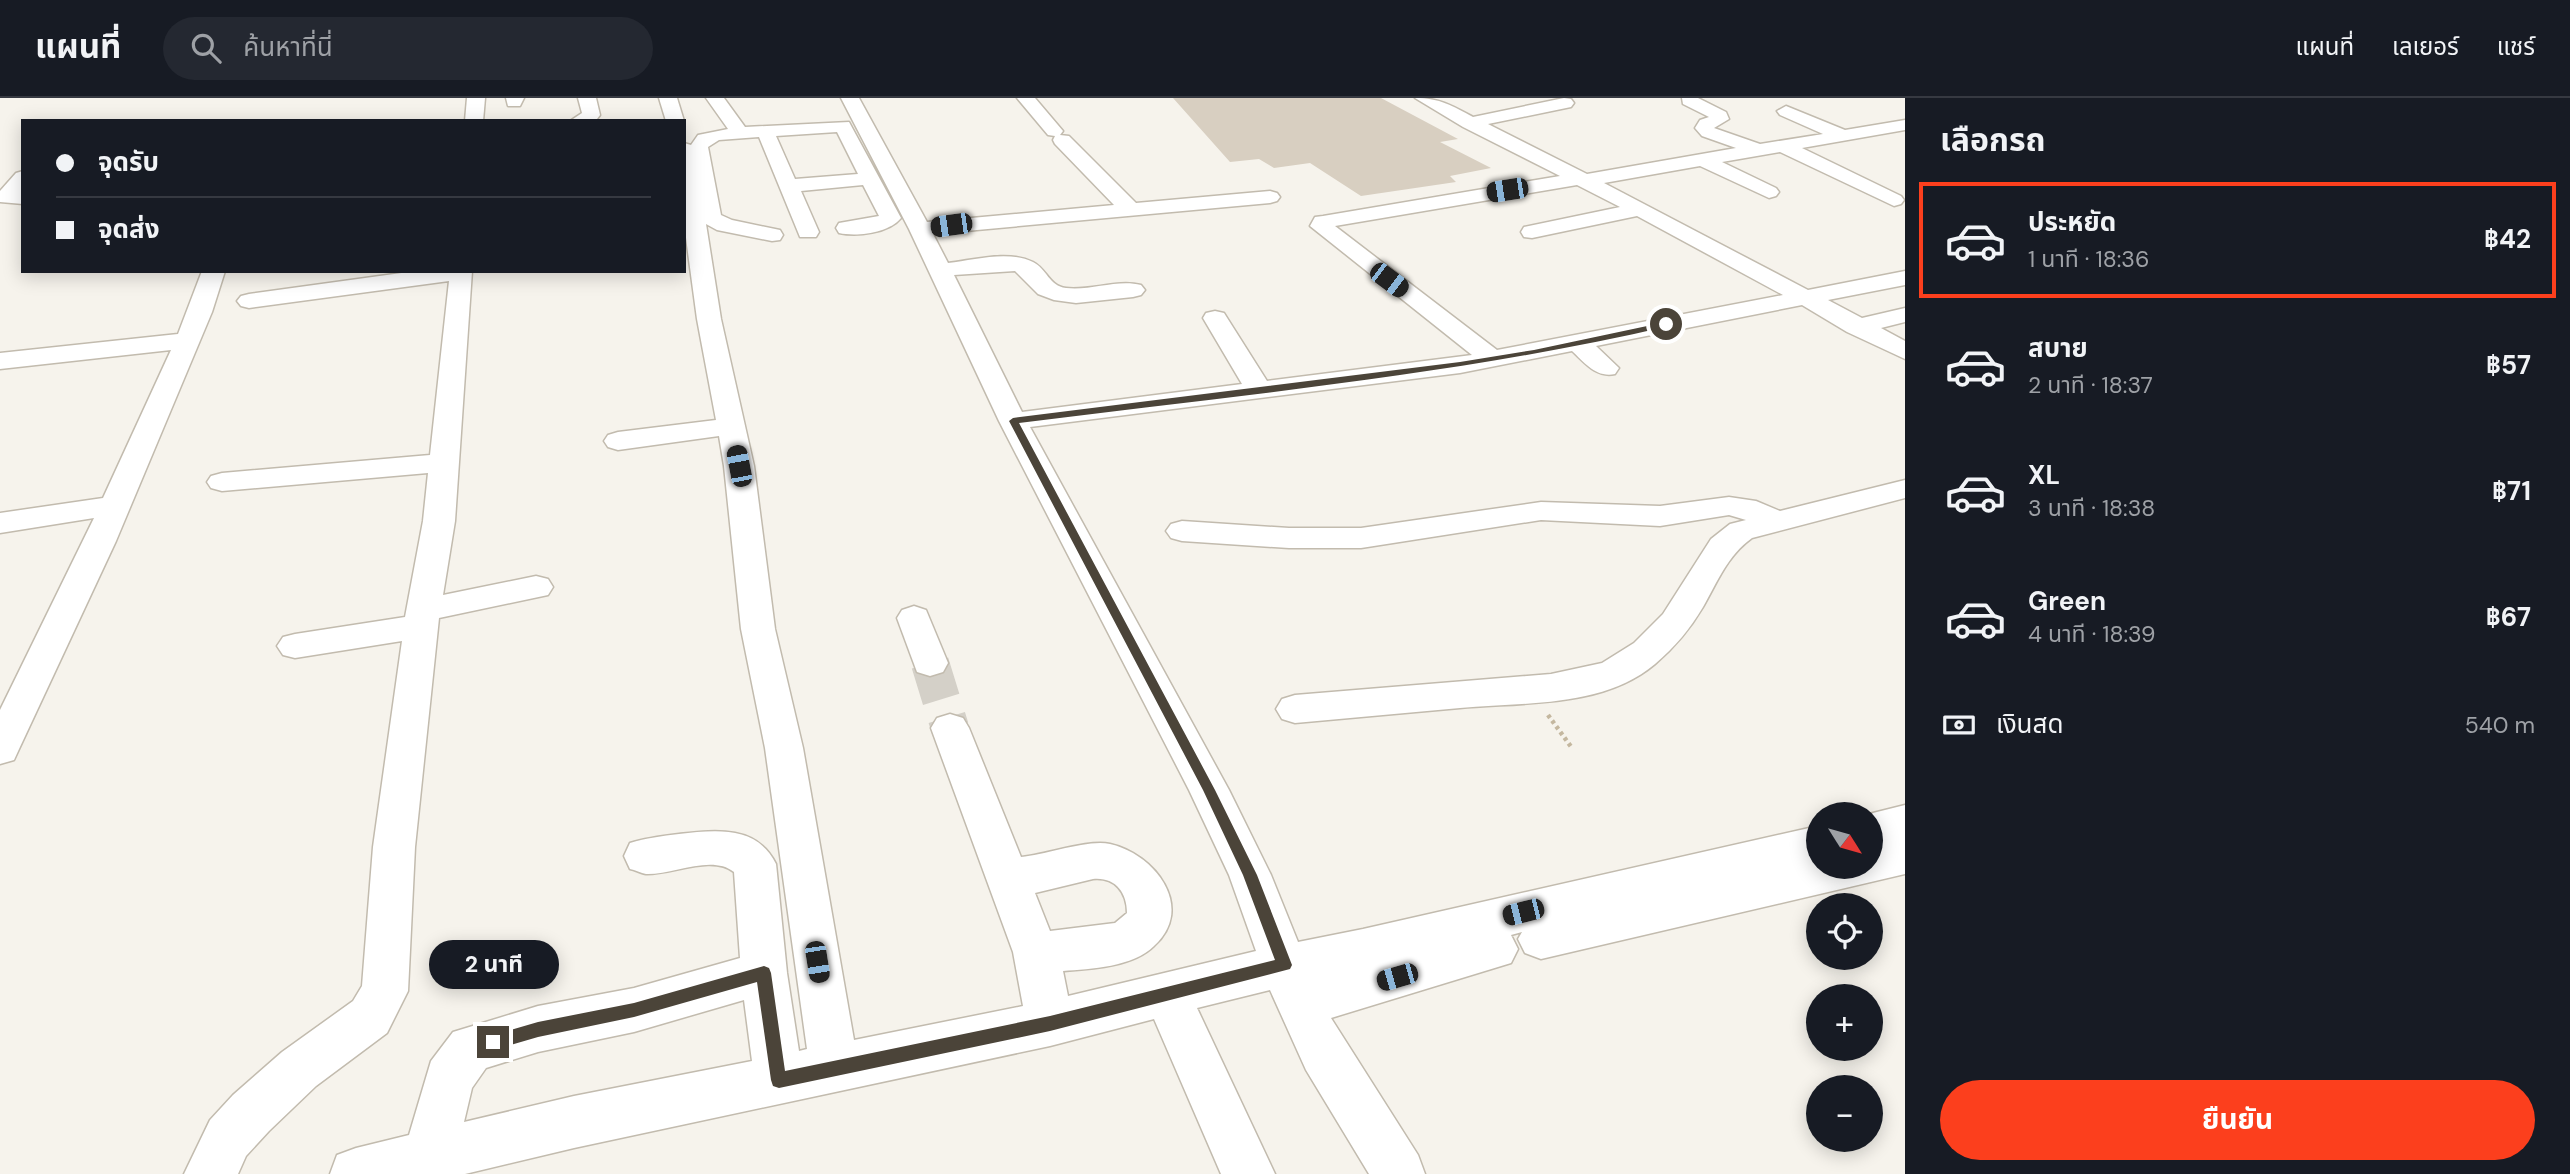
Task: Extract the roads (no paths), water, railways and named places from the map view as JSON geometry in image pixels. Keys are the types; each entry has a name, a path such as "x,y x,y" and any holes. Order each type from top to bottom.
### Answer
{"street":[{"path":"474,119 476,98"},
{"path":"583,119 590,115 587,98"},
{"path":"667,98 674,119"},
{"path":"715,98 740,133"},
{"path":"850,98 920,229 1013,421 1209,790 1250,875 1292,985 1323,1053 1399,1174"},
{"path":"1026,98 1058,136 1130,209"},
{"path":"1424,98 1583,179 1905,351"},
{"path":"1689,100 1720,116 1720,119 1706,124 1704,128 1708,132 1759,150"},
{"path":"1460,118 1565,103"},
{"path":"1786,111 1841,135"},
{"path":"1493,359 1348,249 1321,226 1323,222 1905,125"},
{"path":"698,244 881,224 890,218 843,126 710,137 699,147 711,218 725,225 772,235"},
{"path":"765,131 802,232"},
{"path":"1501,138 1538,143 1614,175"},
{"path":"1782,146 1894,200"},
{"path":"1703,160 1769,192"},
{"path":"686,163 709,319 739,466 758,629 784,748 834,1069"},
{"path":"1386,196 1550,164"},
{"path":"21,179 6,197 21,198"},
{"path":"787,186 870,179"},
{"path":"920,229 1270,197"},
{"path":"1565,208 1590,219"},
{"path":"1532,232 1640,209"},
{"path":"940,270 1021,265 1033,272 1045,288 1056,294 1069,296 1133,290"},
{"path":"0,749 116,506 213,273"},
{"path":"248,301 454,273"},
{"path":"210,1174 228,1138 251,1113 299,1069 370,1017 385,991 394,847 422,618 439,521 461,273"},
{"path":"1013,421 1493,359 1801,296 1905,278"},
{"path":"1856,327 1905,315"},
{"path":"1215,318 1258,390"},
{"path":"0,361 187,341"},
{"path":"1578,343 1606,368"},
{"path":"1276,410 1355,398 1358,391 1345,379"},
{"path":"618,441 731,426"},
{"path":"222,482 443,463"},
{"path":"1295,709 1555,686 1616,672 1632,663 1666,633 1686,609 1714,555 1727,540 1741,531 1905,489"},
{"path":"0,523 116,506"},
{"path":"1182,531 1289,538 1361,538 1541,511 1660,516 1729,506 1745,508 1775,521"},
{"path":"295,646 422,618 536,587"},
{"path":"914,618 930,663"},
{"path":"950,727 1036,952 1050,1023"},
{"path":"1883,827 1905,822"},
{"path":"1292,985 1363,950 1806,845"},
{"path":"645,856 711,848 737,850 755,864 764,973 779,1080"},
{"path":"1883,861 1905,856"},
{"path":"1007,877 1044,873 1106,860 1123,865 1139,877 1148,897 1149,915 1138,933 1096,948 1036,952"},
{"path":"1541,939 1806,879"},
{"path":"356,1174 574,1122 1050,1023 1166,993 1292,985 1495,949"},
{"path":"430,1156 449,1078 470,1049 538,1029 634,1010 764,973"},
{"path":"1166,993 1224,1125 1249,1174"}],"tunnel":[{"path":"930,663 950,728"}]}
